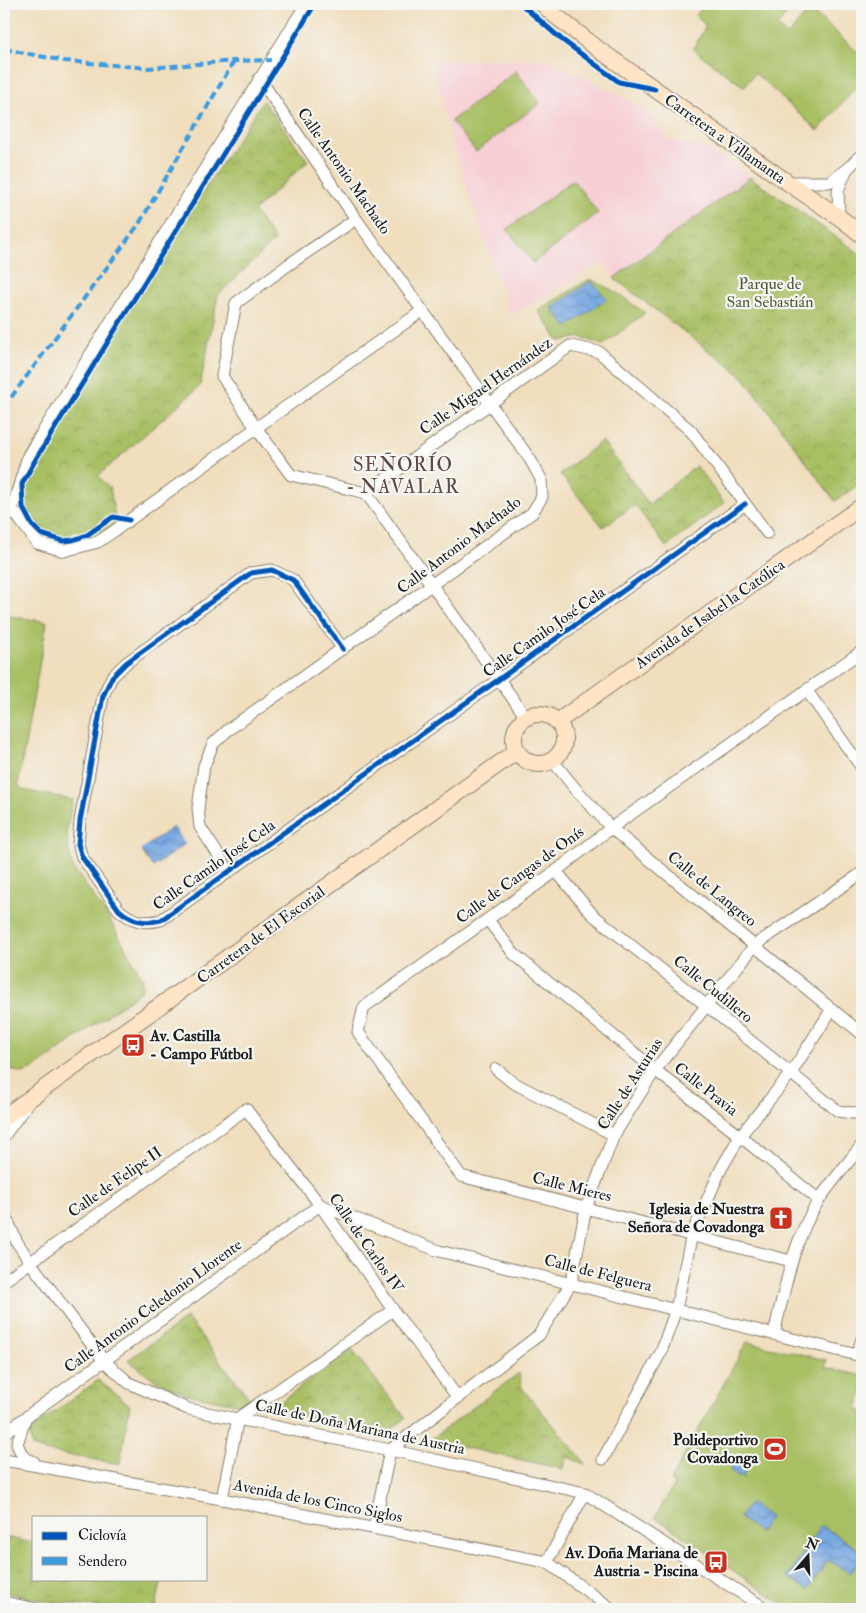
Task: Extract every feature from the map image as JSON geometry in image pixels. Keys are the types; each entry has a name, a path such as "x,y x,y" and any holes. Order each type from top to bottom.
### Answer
{"street":[{"path":"306,4 28,456 12,509 38,543 64,551 98,542 422,311"},
{"name":"Carretera a Villamanta","path":"543,4 598,48 862,234"},
{"name":"Calle Antonio Machado","path":"229,871 200,827 198,808 204,766 213,744 228,730 532,514 542,497 541,479 530,459 356,219 259,78"},
{"path":"787,182 828,182 847,169 862,154"},
{"path":"839,217 838,190 847,169"},
{"path":"356,219 236,303 222,376 256,428 291,475 366,493 526,717"},
{"name":"Calle Miguel Hernández","path":"366,493 570,346 599,352 691,431 767,533"},
{"name":"Calle Camilo José Cela","path":"343,648 293,580 272,570 251,573 152,643 126,663 112,677 103,696 80,821 78,844 82,857 119,910 132,919 143,922 161,920 745,504"},
{"name":"Avenida de Isabel la Católica","path":"558,722 862,506"},
{"name":"Calle de Cangas de Onís","path":"462,1176 358,1032 364,1007 556,871 611,828 807,692 862,651"},
{"path":"807,692 862,768"},
{"path":"534,714 543,714 558,722 564,738 558,754 552,760 543,763 533,763 524,759 514,744 516,729 526,717 534,714"},
{"name":"Carretera de El Escorial","path":"7,1113 31,1098 517,751"},
{"name":"Calle de Langreo","path":"552,760 611,828 862,1034"},
{"name":"Calle Cudillero","path":"556,871 592,914 707,1004 838,1111 862,1112"},
{"name":"Calle de Asturias","path":"390,1450 539,1334 571,1283 586,1208 614,1135 655,1070 755,945 862,873"},
{"name":"Calle Pravia","path":"488,920 514,954 655,1070 819,1200"},
{"path":"603,1459 661,1352 676,1309 692,1234 721,1169 740,1136 790,1073 832,1009"},
{"path":"496,1069 512,1082 614,1135"},
{"path":"4,1136 31,1098"},
{"name":"Calle de Carlos IV","path":"246,1109 320,1205 393,1310 458,1398"},
{"name":"Calle de Felipe II","path":"4,1281 246,1109"},
{"path":"774,1334 798,1243 819,1200 862,1145"},
{"name":"Calle Mieres","path":"462,1176 792,1260"},
{"name":"Calle de Felguera","path":"320,1205 438,1251 857,1355 862,1339"},
{"name":"Calle Antonio Celedonio Llorente","path":"4,1433 320,1205"},
{"name":"Calle de Doña Mariana de Austria","path":"4,1213 17,1242 30,1262 104,1361 129,1383 188,1409 390,1450 585,1493 766,1609"},
{"path":"4,1230 17,1242"},
{"path":"222,1499 238,1418 393,1310"},
{"path":"24,1419 17,1444 23,1457 42,1466"},
{"path":"374,1528 390,1450"},
{"name":"Avenida de los Cinco Siglos","path":"4,1460 222,1499 547,1562 612,1609"},
{"path":"547,1562 585,1493"},
{"path":"4,1602 36,1609"}],"shaded area":[{"path":"548,59 643,107 669,140 711,150 750,177 614,278 603,262 510,316 454,149 432,61"}],"green space":[{"path":"706,4 795,4 777,26 788,35 810,9 862,56 862,80 818,131 755,73 744,87 693,49 706,26 696,15"},
{"path":"516,71 540,103 476,152 451,121"},
{"path":"263,101 308,161 254,211 275,240 218,295 200,386 98,476 110,488 117,529 64,551 23,508 28,456"},
{"name":"Parque de San Sebastián","path":"750,177 862,255 862,482 835,501 743,377 614,278"},
{"path":"573,180 598,213 533,263 507,229"},
{"path":"590,279 614,291 645,313 603,345 581,337 559,341 538,310"},
{"path":"602,441 649,504 696,466 724,503 666,547 635,505 603,527 560,474"},
{"path":"4,615 47,622 18,784 23,790 73,800 67,827 71,862 108,917 143,979 141,991 32,1070 23,1073 4,1068"},
{"path":"187,1318 249,1398 240,1405 187,1394 155,1380 128,1360"},
{"name":"Polideportivo Covadonga","path":"747,1342 827,1360 825,1367 862,1376 862,1392 857,1408 862,1411 862,1609 794,1609 779,1602 655,1517 674,1485 670,1481"},
{"path":"352,1350 406,1418 386,1434 271,1409"},
{"path":"519,1373 522,1388 587,1465 567,1457 563,1469 430,1440"},
{"path":"98,1380 130,1405 120,1464 44,1451 32,1447 29,1431"},
{"path":"4,1537 32,1543 32,1580 162,1580 155,1609 79,1605 41,1600 4,1592"}],"water":[{"path":"591,281 607,299 567,327 552,308"},
{"path":"173,827 185,844 153,867 141,850"},
{"path":"736,1462 744,1465 746,1469 744,1478 736,1476 730,1470 731,1464"},
{"path":"750,1503 770,1517 760,1532 739,1518"},
{"path":"821,1525 862,1552 862,1554 850,1573 828,1560 808,1590 788,1577"}],"marked path":[{"path":"4,49 65,61 149,68 271,60"},
{"path":"4,407 139,224 234,61"}],"cycle path":[{"path":"129,520 113,517 87,535 73,540 63,541 41,534 32,525 23,508 22,484 315,4"},
{"path":"521,4 561,39 619,82 655,89"},
{"path":"343,649 293,580 272,570 251,573 126,663 112,677 103,696 80,821 78,844 82,857 119,910 138,921 161,920 745,504"}],"place":[{"name":"Av. Castilla - Campo Fútbol","path":"133,1045"},
{"name":"Iglesia de Nuestra Señora de Covadonga","path":"781,1218"},
{"name":"Polideportivo Covadonga","path":"775,1449"},
{"name":"Av. Doña Mariana de Austria - Piscina","path":"716,1562"}],"district":[{"name":"SEÑORÍO - NAVALAR","path":"403,476"}]}
